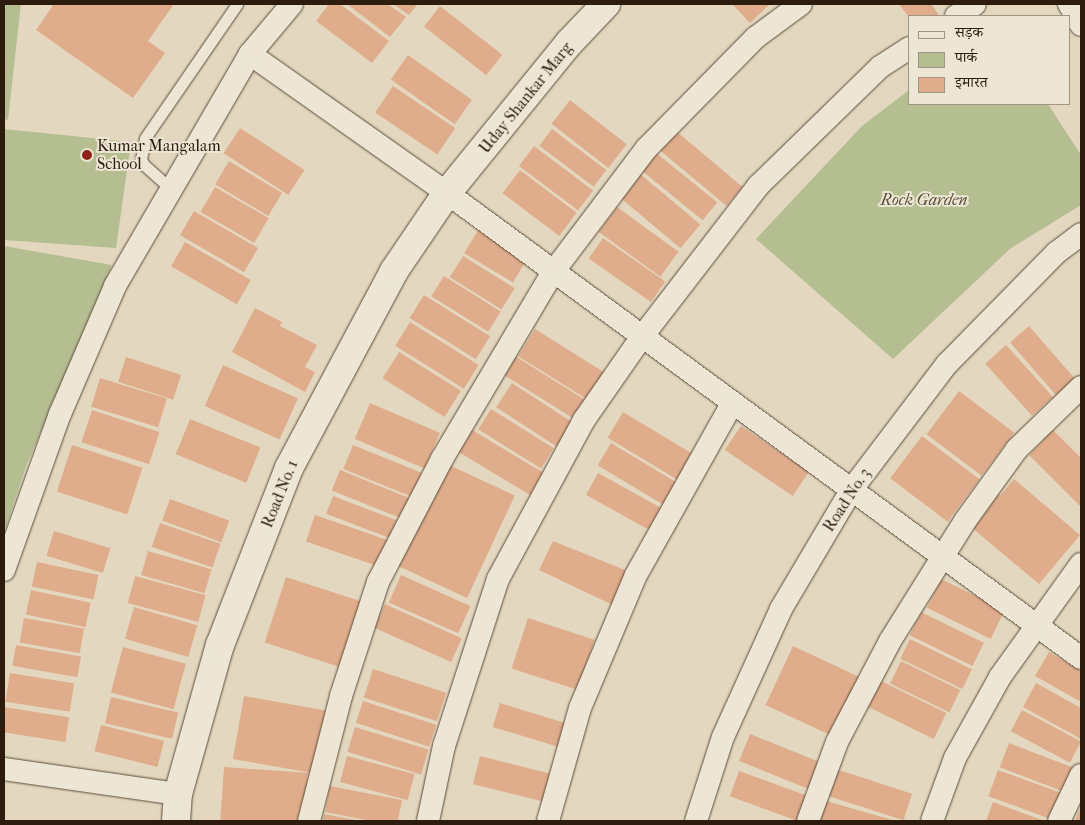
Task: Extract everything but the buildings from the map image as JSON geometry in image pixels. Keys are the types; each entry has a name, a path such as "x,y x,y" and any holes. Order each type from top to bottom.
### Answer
{"street":[{"path":"4,570 60,414 115,286 250,54 292,4"},
{"name":"Uday Shankar Marg","path":"447,193 568,43 606,4"},
{"path":"310,821 340,696 378,582 442,459 553,272 646,149 755,38 801,4"},
{"path":"958,15 975,4"},
{"path":"1069,4 1081,25"},
{"path":"428,821 444,746 498,580 584,420 641,338 758,186 880,67 908,49"},
{"path":"250,54 447,193 641,338 852,489 1081,658"},
{"name":"Road No. 1","path":"176,821 178,794 220,646 288,468 394,271 447,193"},
{"name":"Road No. 3","path":"696,821 723,737 781,609 852,489 947,364 1056,253 1081,234"},
{"path":"808,821 838,742 890,641 943,557 1017,449 1081,387"},
{"path":"548,821 580,708 636,575 732,404"},
{"path":"932,821 955,758 1000,677 1081,564"},
{"path":"4,769 178,794"},
{"path":"1059,821 1081,775"}],"lane":[{"path":"172,190 144,165 141,159 145,138 237,4"}],"green space":[{"path":"4,4 21,4 8,120 4,119"},
{"name":"Rock Garden","path":"908,91 908,105 1049,105 1081,155 1081,205 1011,248 893,359 756,239 862,126"},
{"path":"4,129 131,142 116,248 4,240"},
{"path":"4,246 112,265 27,464 4,532"}],"place":[{"name":"Kumar Mangalam School","path":"87,155"}]}
